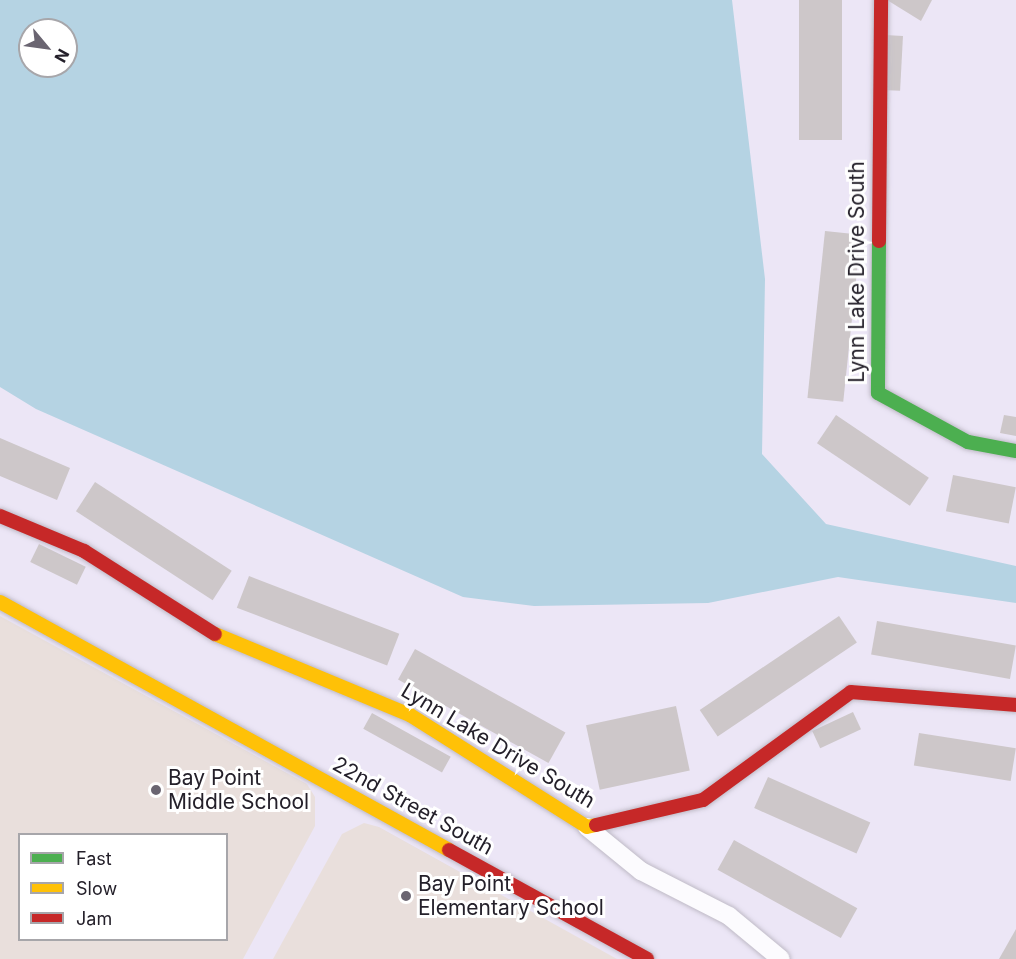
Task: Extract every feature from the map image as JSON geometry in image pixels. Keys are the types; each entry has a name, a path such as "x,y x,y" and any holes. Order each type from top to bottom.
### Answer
{"street":[{"name":"Lynn Lake Drive South","path":"881,0 878,393 968,442 1016,451"},
{"name":"Lynn Lake Drive South","path":"0,516 84,551 233,645 410,715 587,827 702,800 851,692 873,690 1016,705"},
{"name":"22nd Street South","path":"0,602 647,959"},
{"path":"587,827 642,870 729,916 781,959"}],"shaded area":[{"name":"Bay Point Middle School","path":"0,616 307,784 315,797 315,826 243,959 0,959"},
{"name":"Bay Point Elementary School","path":"364,823 379,827 617,959 273,959 342,834"}],"water":[{"path":"0,0 732,0 765,279 762,454 826,524 1016,566 1016,603 838,577 708,603 534,606 463,597 36,409 0,387"}],"building":[{"path":"799,0 842,0 842,140 799,140"},
{"path":"887,0 932,0 921,21"},
{"path":"885,35 903,36 900,91 882,90"},
{"path":"825,231 861,235 843,402 807,398"},
{"path":"836,415 929,478 910,506 817,443"},
{"path":"1004,415 1016,417 1016,436 1000,433"},
{"path":"0,438 70,468 57,500 0,476"},
{"path":"953,475 1016,487 1009,524 946,511"},
{"path":"95,482 232,571 213,600 76,511"},
{"path":"39,544 86,567 77,585 30,562"},
{"path":"249,576 399,634 387,665 237,608"},
{"path":"839,616 857,643 718,736 700,710"},
{"path":"877,621 1016,645 1010,679 871,654"},
{"path":"415,649 565,732 548,763 398,680"},
{"path":"676,706 690,771 600,790 586,725"},
{"path":"853,712 861,729 820,748 812,731"},
{"path":"372,713 451,757 442,772 363,729"},
{"path":"919,733 1016,748 1011,781 914,766"},
{"path":"768,777 870,823 856,854 754,808"},
{"path":"734,840 857,908 841,938 718,870"},
{"path":"1016,929 1016,959 999,959"}],"traffic: fast":[{"path":"879,241 878,393 968,442 1016,451"}],"traffic: slow":[{"path":"0,602 449,850"},
{"path":"215,634 410,715 587,827 596,825"}],"traffic: jam":[{"path":"879,241 881,0"},
{"path":"0,516 84,551 215,634"},
{"path":"596,825 703,800 851,692 1016,705"},
{"path":"449,850 647,959"}],"place":[{"name":"Bay Point Middle School","path":"156,790"},
{"name":"Bay Point Elementary School","path":"406,896"}]}
